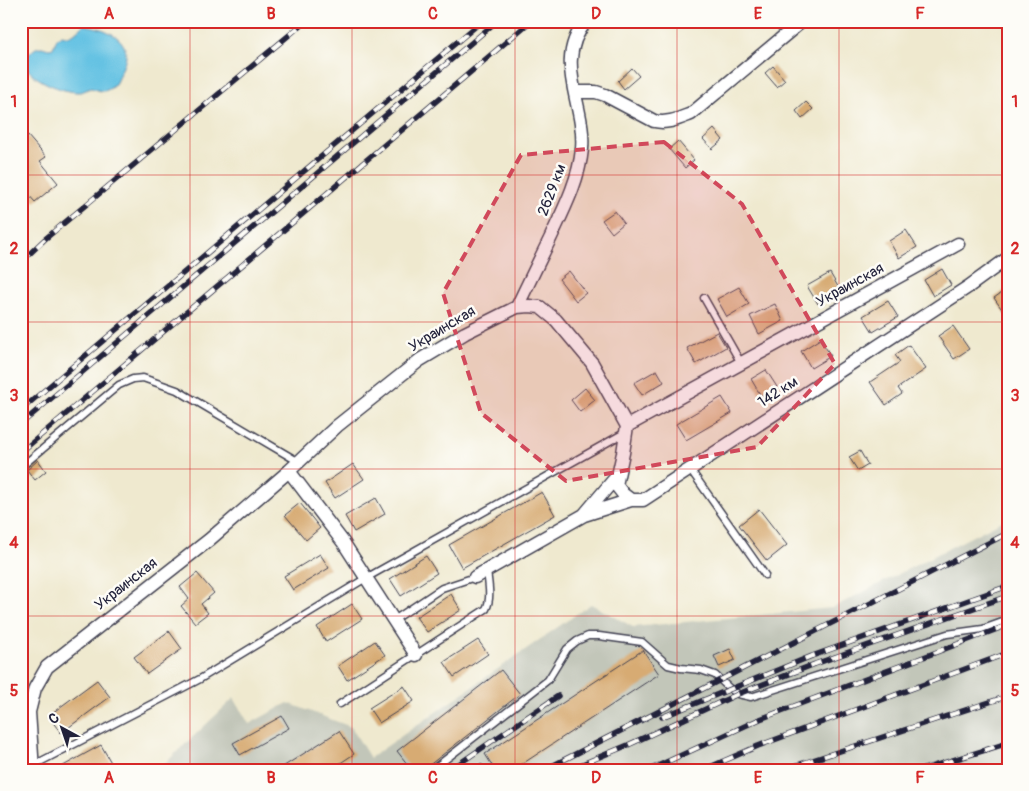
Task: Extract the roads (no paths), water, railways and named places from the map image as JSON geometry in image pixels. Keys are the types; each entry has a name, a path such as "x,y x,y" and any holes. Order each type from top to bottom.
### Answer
{"street":[{"name":"2629 км","path":"517,307 561,216 579,169 582,147 581,126 569,65 571,48 586,21"},
{"path":"575,92 596,92 605,95 654,121 663,123 676,120 691,114 802,21"},
{"name":"Украинская","path":"33,768 29,712 35,688 46,667 209,540 289,471 337,426 420,360 465,333 517,307 540,307 556,320 592,363 627,429 741,363 958,244"},
{"name":"142 км","path":"584,516 631,500 643,500 968,287 1008,258"},
{"path":"627,429 616,485 631,500"},
{"path":"289,471 343,542 416,655"},
{"path":"475,577 584,516 617,476"}],"lane":[{"path":"704,298 741,363"},
{"path":"21,467 119,385 133,378 143,378 177,390 299,462"},
{"path":"33,768 200,679 366,578 627,429"},
{"path":"690,469 765,574"},
{"path":"340,704 486,609 489,604 487,570"},
{"path":"394,620 442,588 475,577"},
{"path":"432,770 548,680 567,649 577,641 588,636 642,642 668,665 701,670 715,675 738,694 751,697 947,634 983,629 1008,620"}],"water":[{"path":"84,25 111,33 125,47 124,64 116,82 111,88 102,91 91,88 80,92 73,92 48,84 32,74 24,62 33,50 39,47 53,48 57,38 62,35 69,36"}],"railway":[{"path":"21,262 45,239 306,21"},
{"path":"21,410 482,21"},
{"path":"21,424 497,21"},
{"path":"21,452 531,21"},
{"path":"544,770 1008,533"},
{"path":"662,717 812,656 1008,586"},
{"path":"568,770 628,745 738,694 815,664 1008,596"},
{"path":"649,770 760,719 1008,625"},
{"path":"703,770 758,746 1008,653"},
{"path":"450,770 558,696"},
{"path":"782,770 1008,696"},
{"path":"921,770 1008,743"},
{"path":"477,770 481,767"}]}
